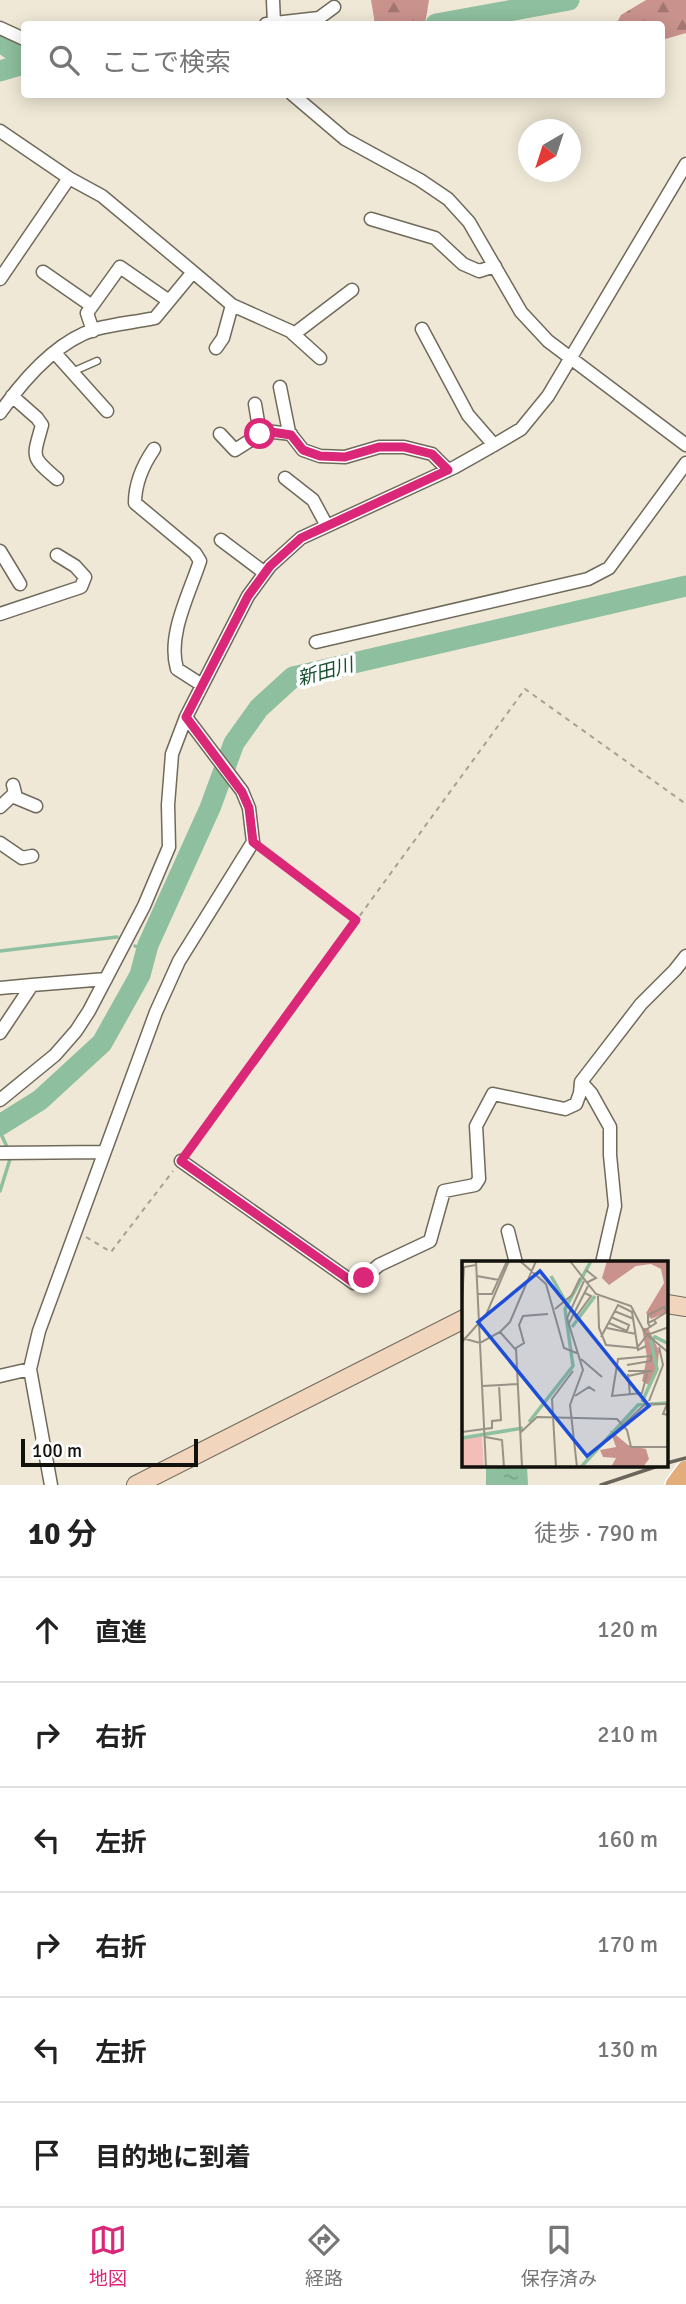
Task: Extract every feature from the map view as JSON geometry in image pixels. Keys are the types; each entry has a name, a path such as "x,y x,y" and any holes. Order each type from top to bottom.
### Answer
{"main road":[{"path":"675,1485 686,1470"}],"street":[{"path":"271,21 273,0"},
{"path":"294,21 318,18 334,7"},
{"path":"0,28 21,38"},
{"path":"297,98 345,139 420,180 448,199 469,222 522,312 548,341 686,445"},
{"path":"0,131 69,178 102,196 232,305 294,334 320,358"},
{"path":"0,1100 55,1055 76,1031 144,906 169,847 168,805 172,754 186,717 248,596 265,573 301,538 448,470 521,429 548,396 686,164"},
{"path":"0,279 69,178"},
{"path":"371,219 435,238 463,264 479,271 495,266"},
{"path":"93,331 87,313 120,267 169,301"},
{"path":"43,272 92,306"},
{"path":"0,413 12,396 55,353 73,340 93,331 155,318 193,272"},
{"path":"294,334 352,290"},
{"path":"216,348 223,338 232,305"},
{"path":"422,329 428,351 468,415 494,445"},
{"path":"55,353 107,411"},
{"path":"280,387 291,435 303,450 320,456 345,457 379,447 404,447 432,454 448,470"},
{"path":"12,396 42,425 34,454 37,463 57,479"},
{"path":"255,404 260,434"},
{"path":"220,434 235,450 265,431 291,435"},
{"path":"154,449 144,464 135,491 135,503 195,553 200,561 177,629 173,655 177,670 202,685"},
{"path":"316,642 587,579 609,568 686,463"},
{"path":"285,478 313,500 327,526"},
{"path":"221,540 265,573"},
{"path":"0,551 20,584"},
{"path":"0,614 81,587 85,577 75,566 57,555"},
{"path":"51,1485 30,1369 39,1331 156,1012 179,961 253,842 249,808 242,792 186,717"},
{"path":"0,807 12,790 36,806"},
{"path":"0,843 29,860"},
{"path":"181,1161 354,1283 379,1265 430,1241 444,1191 475,1185 479,1179 476,1126 493,1094 565,1109 576,1104 581,1082 641,1003 686,956"},
{"path":"0,988 106,979"},
{"path":"0,1033 32,985"},
{"path":"581,1082 591,1093 610,1127 615,1206 602,1261"},
{"path":"1,1153 104,1152"},
{"path":"508,1231 516,1261"},
{"path":"668,1304 686,1307"},
{"path":"136,1485 462,1320"},
{"path":"0,1376 30,1369"}],"lane":[{"path":"72,372 97,361"}],"path":[{"path":"76,1231 111,1252 181,1161 525,689 686,804"},
{"path":"253,842 356,920"}],"green space":[{"path":"371,0 429,0 426,21 374,21"},
{"path":"646,0 686,0 686,33 665,39 665,21 618,21 621,15"}],"water":[{"path":"486,1468 527,1468 528,1485 486,1485"}],"waterway":[{"path":"453,21 569,0"},
{"path":"0,42 21,56"},
{"path":"0,71 21,65"},
{"name":"新田川","path":"0,1125 40,1100 102,1043 140,975 148,945 210,808 234,743 259,708 293,677 686,586"},
{"path":"0,951 117,937"},
{"path":"135,946 146,951"},
{"path":"0,1132 8,1149"},
{"path":"0,1191 11,1156"}],"railway":[{"path":"668,1463 686,1458"},
{"path":"601,1485 652,1468"}],"route":[{"path":"260,434 265,431 291,435 303,450 320,456 345,457 379,447 404,447 432,454 448,470 301,538 270,566 248,596 186,717 242,792 249,808 253,842 356,920 181,1161 354,1283 364,1278"}]}
